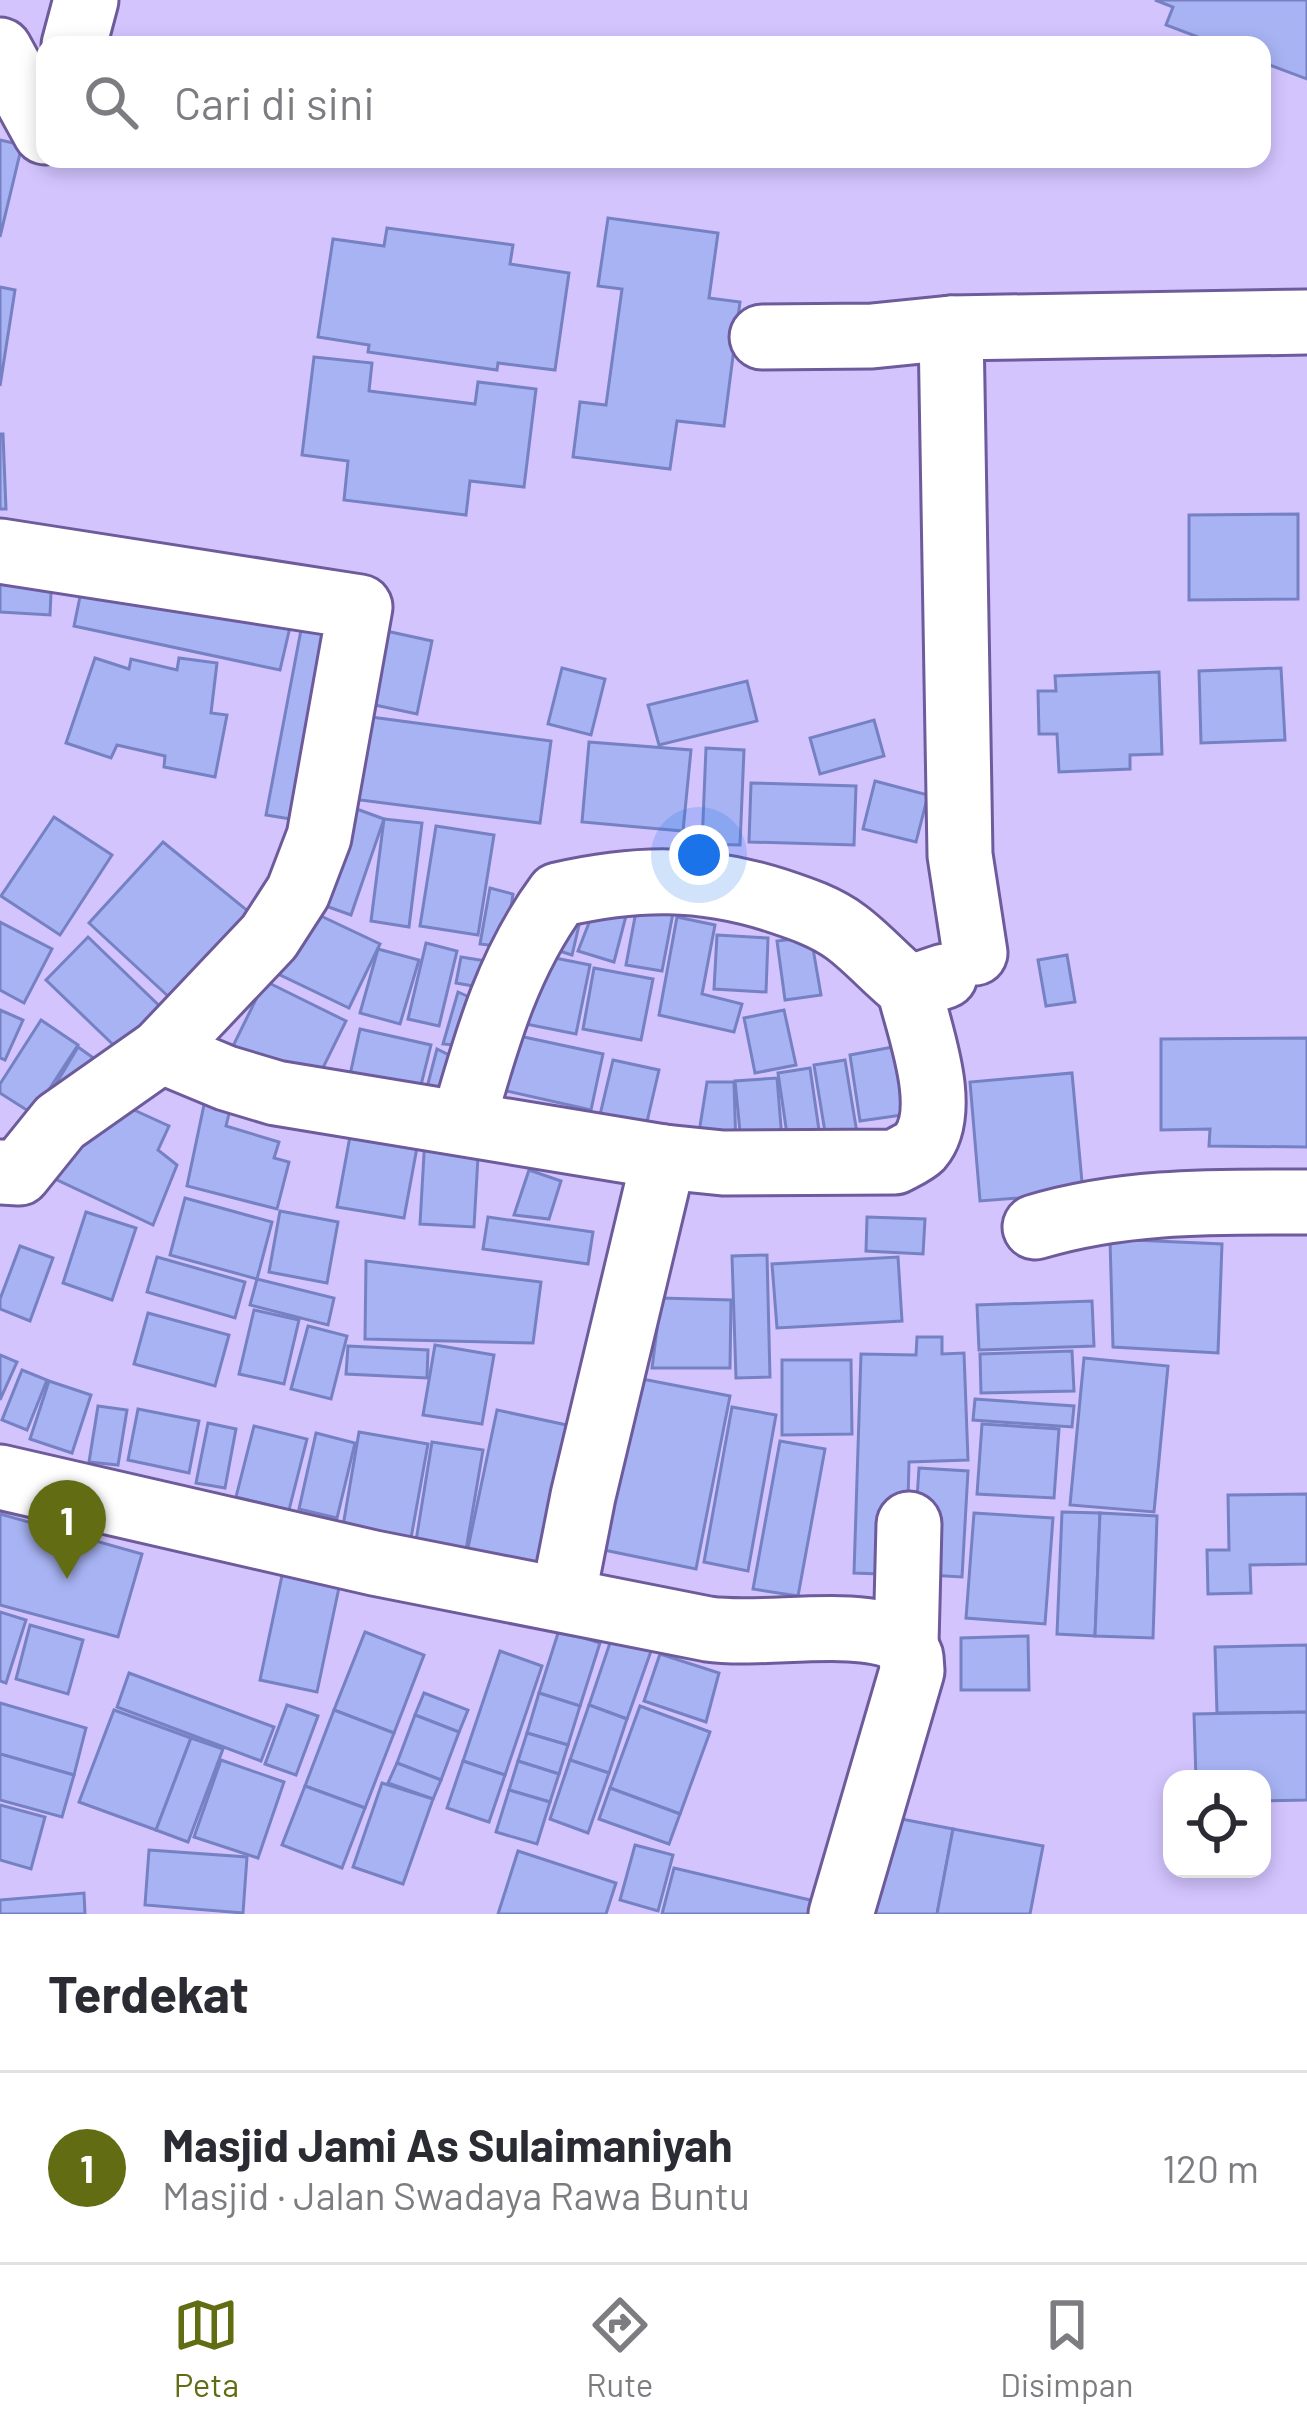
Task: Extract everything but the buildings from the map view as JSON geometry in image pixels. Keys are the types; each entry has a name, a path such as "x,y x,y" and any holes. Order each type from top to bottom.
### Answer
{"street":[{"path":"76,36 86,0"},
{"path":"0,50 36,116"},
{"path":"762,337 872,336 952,328 1307,322"},
{"path":"161,1051 276,1093 664,1157 723,1162 895,1162 919,1149 931,1126 935,1099 943,972 965,908 960,855 952,328"},
{"path":"0,551 360,607 319,837 298,892 269,937 161,1051 60,1122 20,1173 0,1172"},
{"path":"463,1122 498,1002 531,931 558,896 614,883 679,881 733,886 811,912 846,932 943,972"},
{"path":"563,1598 664,1157"},
{"path":"1035,1227 1078,1214 1154,1203 1307,1202"},
{"path":"0,1477 374,1563 734,1633 874,1631 906,1644"},
{"path":"841,1914 912,1671 906,1644 909,1524"}],"place":[{"name":"Masjid Jami As Sulaimaniyah","path":"67,1579"}]}
